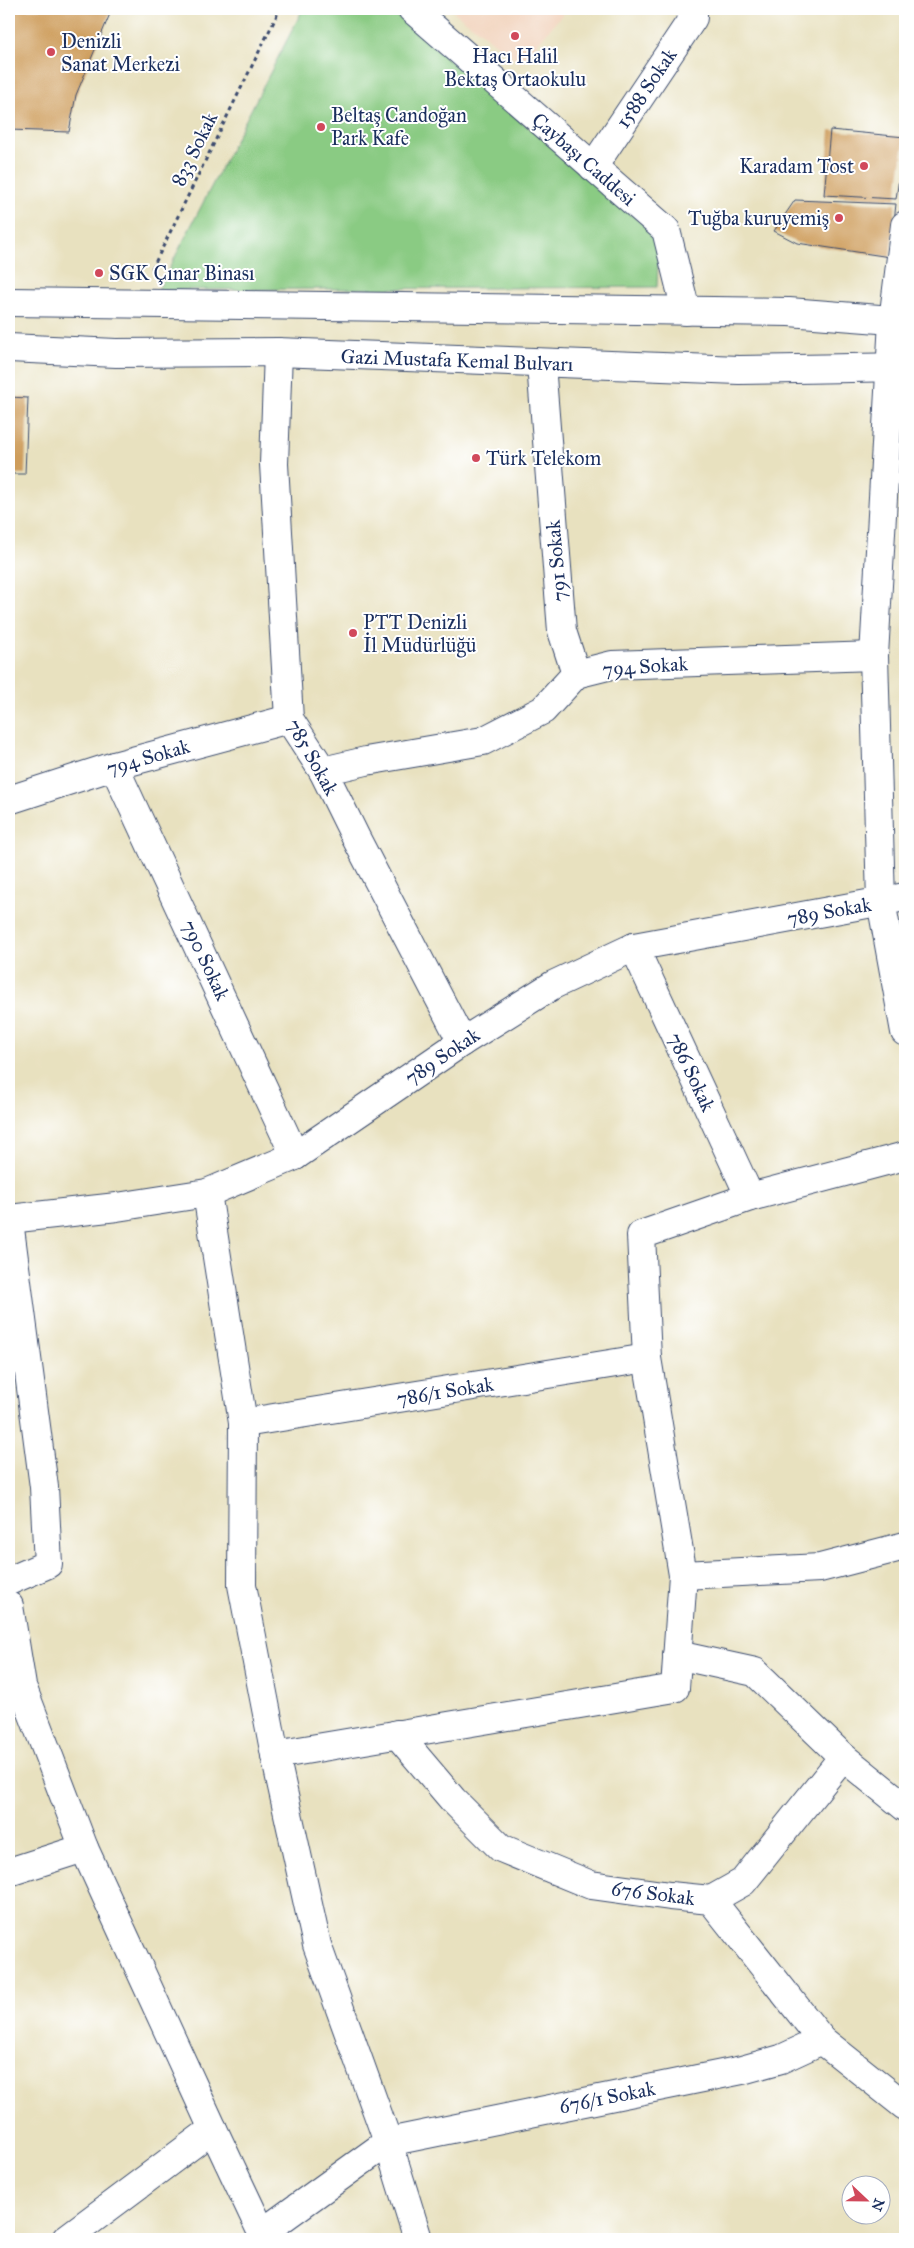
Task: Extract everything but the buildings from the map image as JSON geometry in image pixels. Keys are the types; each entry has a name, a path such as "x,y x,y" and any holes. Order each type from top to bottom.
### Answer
{"street":[{"name":"Çaybaşı Caddesi","path":"412,9 666,230 686,311"},
{"name":"1588 Sokak","path":"593,167 693,18 693,9"},
{"path":"905,225 900,267 898,367 883,511 874,656 905,1032"},
{"path":"9,302 789,312 899,321"},
{"name":"Gazi Mustafa Kemal Bulvarı","path":"9,348 116,353 278,352 541,364 739,370 898,367"},
{"name":"785 Sokak","path":"278,352 274,464 289,719 323,771 462,1042"},
{"name":"791 Sokak","path":"541,364 562,631 576,674"},
{"name":"794 Sokak","path":"323,771 366,761 482,741 543,710 576,674 612,665 874,656"},
{"name":"794 Sokak","path":"9,800 114,766 289,719"},
{"name":"790 Sokak","path":"114,766 295,1156"},
{"name":"789 Sokak","path":"9,1220 117,1207 208,1193 295,1156 462,1042 553,985 634,947 893,899"},
{"name":"786 Sokak","path":"634,947 750,1197"},
{"path":"275,1755 675,1688 683,1575 647,1358 641,1235 750,1197 905,1156"},
{"path":"208,1193 243,1423 242,1585 275,1755 317,1945 388,2142 418,2239"},
{"path":"9,1220 44,1487 48,1564 9,1581"},
{"name":"786/1 Sokak","path":"243,1423 647,1358"},
{"path":"683,1575 820,1568 905,1546"},
{"path":"9,1606 22,1686 84,1848 263,2236 388,2142"},
{"path":"677,1655 756,1672 843,1757 905,1807"},
{"name":"676 Sokak","path":"398,1734 453,1800 501,1848 591,1885 711,1900 822,2040 905,2106"},
{"path":"711,1900 743,1882 843,1757"},
{"path":"9,1872 84,1848"},
{"name":"676/1 Sokak","path":"388,2142 742,2070 781,2059 822,2040"},
{"path":"66,2239 213,2129"}],"path":[{"name":"833 Sokak","path":"135,304 280,9"}],"shaded area":[{"name":"Hacı Halil Bektaş Ortaokulu","path":"450,9 567,9 521,63"}],"green space":[{"path":"303,9 389,9 659,238 657,287 158,290"}],"place":[{"name":"Hacı Halil Bektaş Ortaokulu","path":"515,36"},
{"name":"Denizli Sanat Merkezi","path":"51,52"},
{"name":"Beltaş Candoğan Park Kafe","path":"321,127"},
{"name":"Karadam Tost","path":"864,166"},
{"name":"Tuğba kuruyemiş","path":"839,218"},
{"name":"SGK Çınar Binası","path":"99,273"},
{"name":"Türk Telekom","path":"476,458"},
{"name":"PTT Denizli İl Müdürlüğü","path":"353,633"}]}
